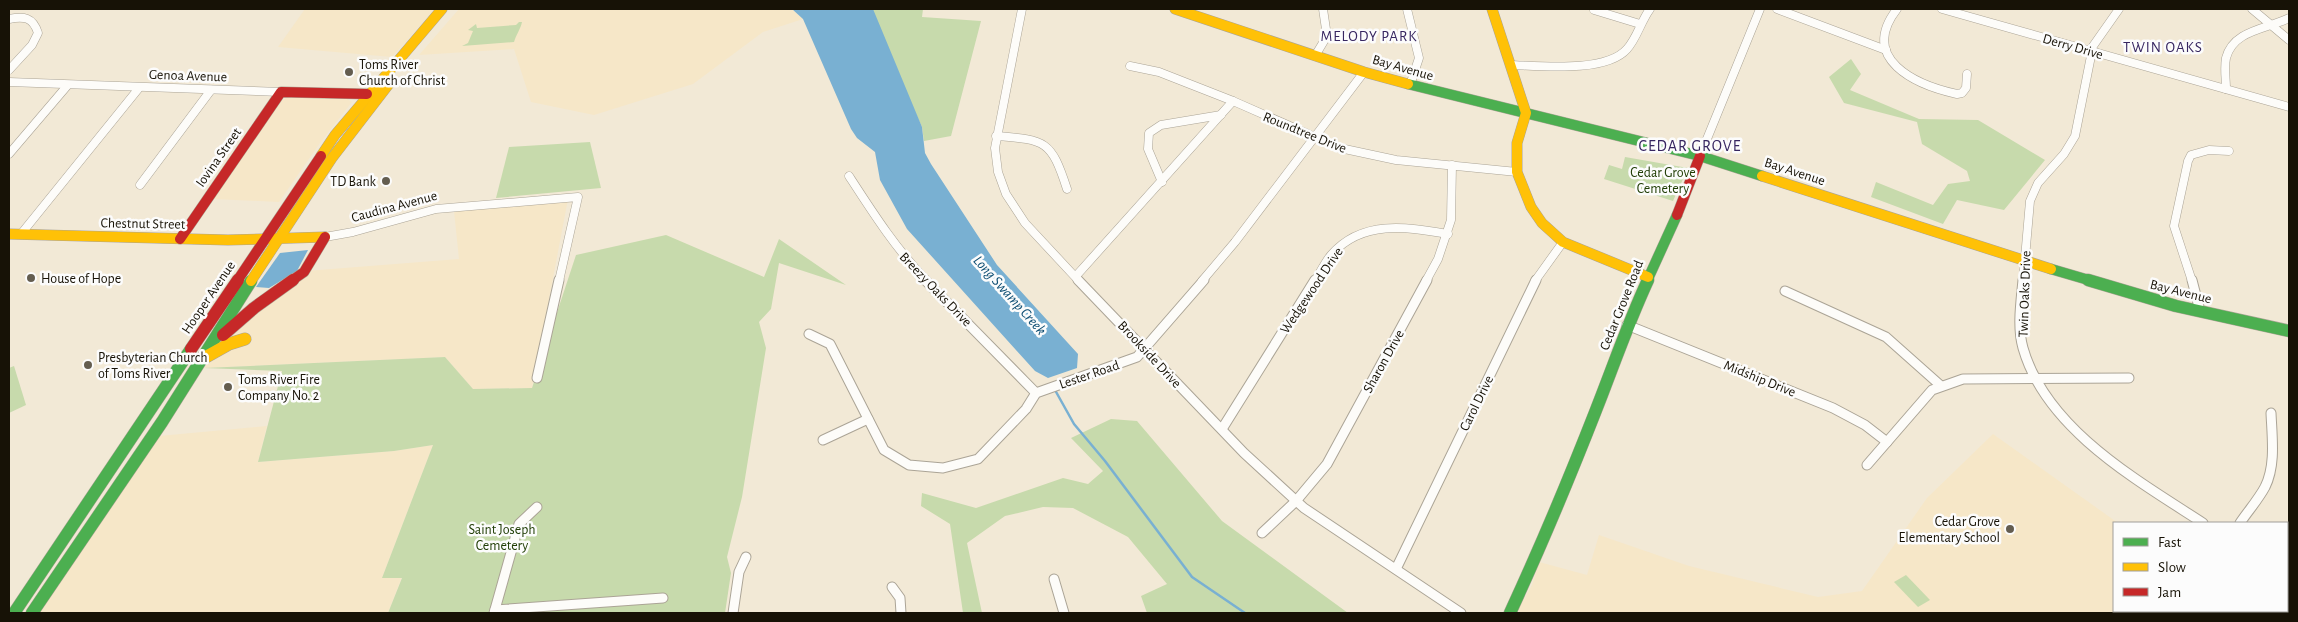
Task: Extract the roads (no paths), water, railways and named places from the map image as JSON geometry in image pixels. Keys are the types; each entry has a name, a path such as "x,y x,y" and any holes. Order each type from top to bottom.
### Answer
{"main road":[{"name":"Hooper Avenue","path":"14,613 335,135 367,94 442,9"},
{"name":"Hooper Avenue","path":"32,613 185,385 276,239 347,135 452,9"},
{"name":"Bay Avenue","path":"1177,9 1364,72 1700,156 2101,285 2200,311 2289,331"},
{"path":"1208,9 1227,26"},
{"path":"1492,9 1526,113 1517,143 1517,172 1531,207 1542,223 1564,242 1648,277"},
{"name":"Genoa Avenue","path":"281,92 367,94"},
{"name":"Iovina Street","path":"180,239 281,92"},
{"name":"Cedar Grove Road","path":"1510,613 1540,549 1597,408 1627,325 1679,211 1700,156"},
{"name":"Chestnut Street","path":"9,234 180,239 276,239"},
{"name":"Caudina Avenue","path":"276,239 325,237"},
{"path":"201,360 234,324 304,272 310,265 325,237"},
{"path":"201,360 229,344 245,339"},
{"path":"104,481 170,396 185,385"}],"street":[{"name":"Brookside Drive","path":"1022,9 996,136 995,161 1005,194 1033,233 1222,429 1296,501 1460,613"},
{"path":"1314,56 1328,36 1323,9"},
{"path":"1407,9 1419,58 1410,85"},
{"path":"1511,65 1587,64 1607,61 1620,56 1627,49 1650,9"},
{"name":"Cedar Grove Road","path":"1700,156 1760,9"},
{"path":"1777,9 1886,50"},
{"path":"1897,9 1886,26 1884,36 1886,50 1893,64 1906,76 1957,94 1962,93 1966,88 1967,74"},
{"name":"Derry Drive","path":"1942,9 2289,107"},
{"name":"Twin Oaks Drive","path":"2119,9 2117,15 2100,31 2092,52 2070,146 2036,184 2033,193 2028,218 2024,260 2020,322 2022,348 2034,378 2052,406 2077,433 2150,488 2201,522"},
{"path":"2252,9 2289,40"},
{"path":"1594,10 1640,24"},
{"path":"2226,90 2226,57 2232,45 2241,36 2272,26 2289,18"},
{"path":"9,19 30,19 35,22 38,33 32,45 9,70"},
{"name":"Roundtree Drive","path":"1130,66 1159,72 1233,101 1314,138 1364,154 1452,166 1517,172"},
{"name":"Lester Road","path":"1036,393 1136,357 1146,349 1235,242 1364,72"},
{"name":"Genoa Avenue","path":"9,82 67,86 281,92"},
{"path":"9,154 67,86"},
{"path":"21,234 139,88"},
{"path":"140,185 211,90"},
{"path":"1076,276 1233,101"},
{"path":"1162,182 1148,149 1149,133 1161,124 1221,115"},
{"path":"996,136 1038,139 1046,142 1058,160 1066,189"},
{"path":"2200,311 2187,262 2174,226 2188,161 2191,155 2209,150 2229,151"},
{"name":"Sharon Drive","path":"1262,533 1296,501 1326,464 1438,259 1448,234 1451,220 1452,166"},
{"name":"Breezy Oaks Drive","path":"849,176 905,259 1036,393"},
{"name":"Caudina Avenue","path":"325,237 362,231 415,213 436,209 578,197 537,378"},
{"name":"Wedgewood Drive","path":"1222,429 1331,256 1342,243 1371,229 1387,226 1448,234"},
{"name":"Carol Drive","path":"1396,569 1538,275 1564,242"},
{"path":"1785,291 1886,337 1940,385"},
{"name":"Midship Drive","path":"1627,325 1826,404 1873,429 1887,442"},
{"path":"809,334 830,344 884,450 909,465 943,468 978,459 1026,409 1036,393"},
{"path":"1867,465 1932,390 1940,385 1963,379 2129,378"},
{"path":"2241,522 2265,486 2270,472 2271,413"},
{"path":"823,440 868,420"},
{"path":"536,507 519,524 494,612 663,598"},
{"path":"733,613 739,572 746,557"},
{"path":"1054,579 1064,613"},
{"path":"892,586 900,598 901,613"}],"water":[{"path":"792,9 873,9 922,127 925,153 931,164 997,265 1078,354 1077,368 1048,378 1035,371 907,229 880,180 875,152 857,138 851,129 803,19"},
{"path":"308,250 297,271 269,288 256,287 280,253"}],"waterway":[{"name":"Long Swamp Creek","path":"1055,390 1074,424 1105,461 1192,577 1245,613"}],"place":[{"name":"Toms River Church of Christ","path":"349,72"},
{"name":"TD Bank","path":"386,181"},
{"name":"House of Hope","path":"31,278"},
{"name":"Presbyterian Church of Toms River","path":"88,365"},
{"name":"Toms River Fire Company No. 2","path":"228,387"},
{"name":"Cedar Grove Elementary School","path":"2010,529"}],"district":[{"name":"MELODY PARK","path":"1369,36"},
{"name":"TWIN OAKS","path":"2163,47"},
{"name":"CEDAR GROVE","path":"1690,145"}],"park label":[{"name":"Cedar Grove Cemetery","path":"1663,180"},
{"name":"Saint Joseph Cemetery","path":"502,538"}]}
